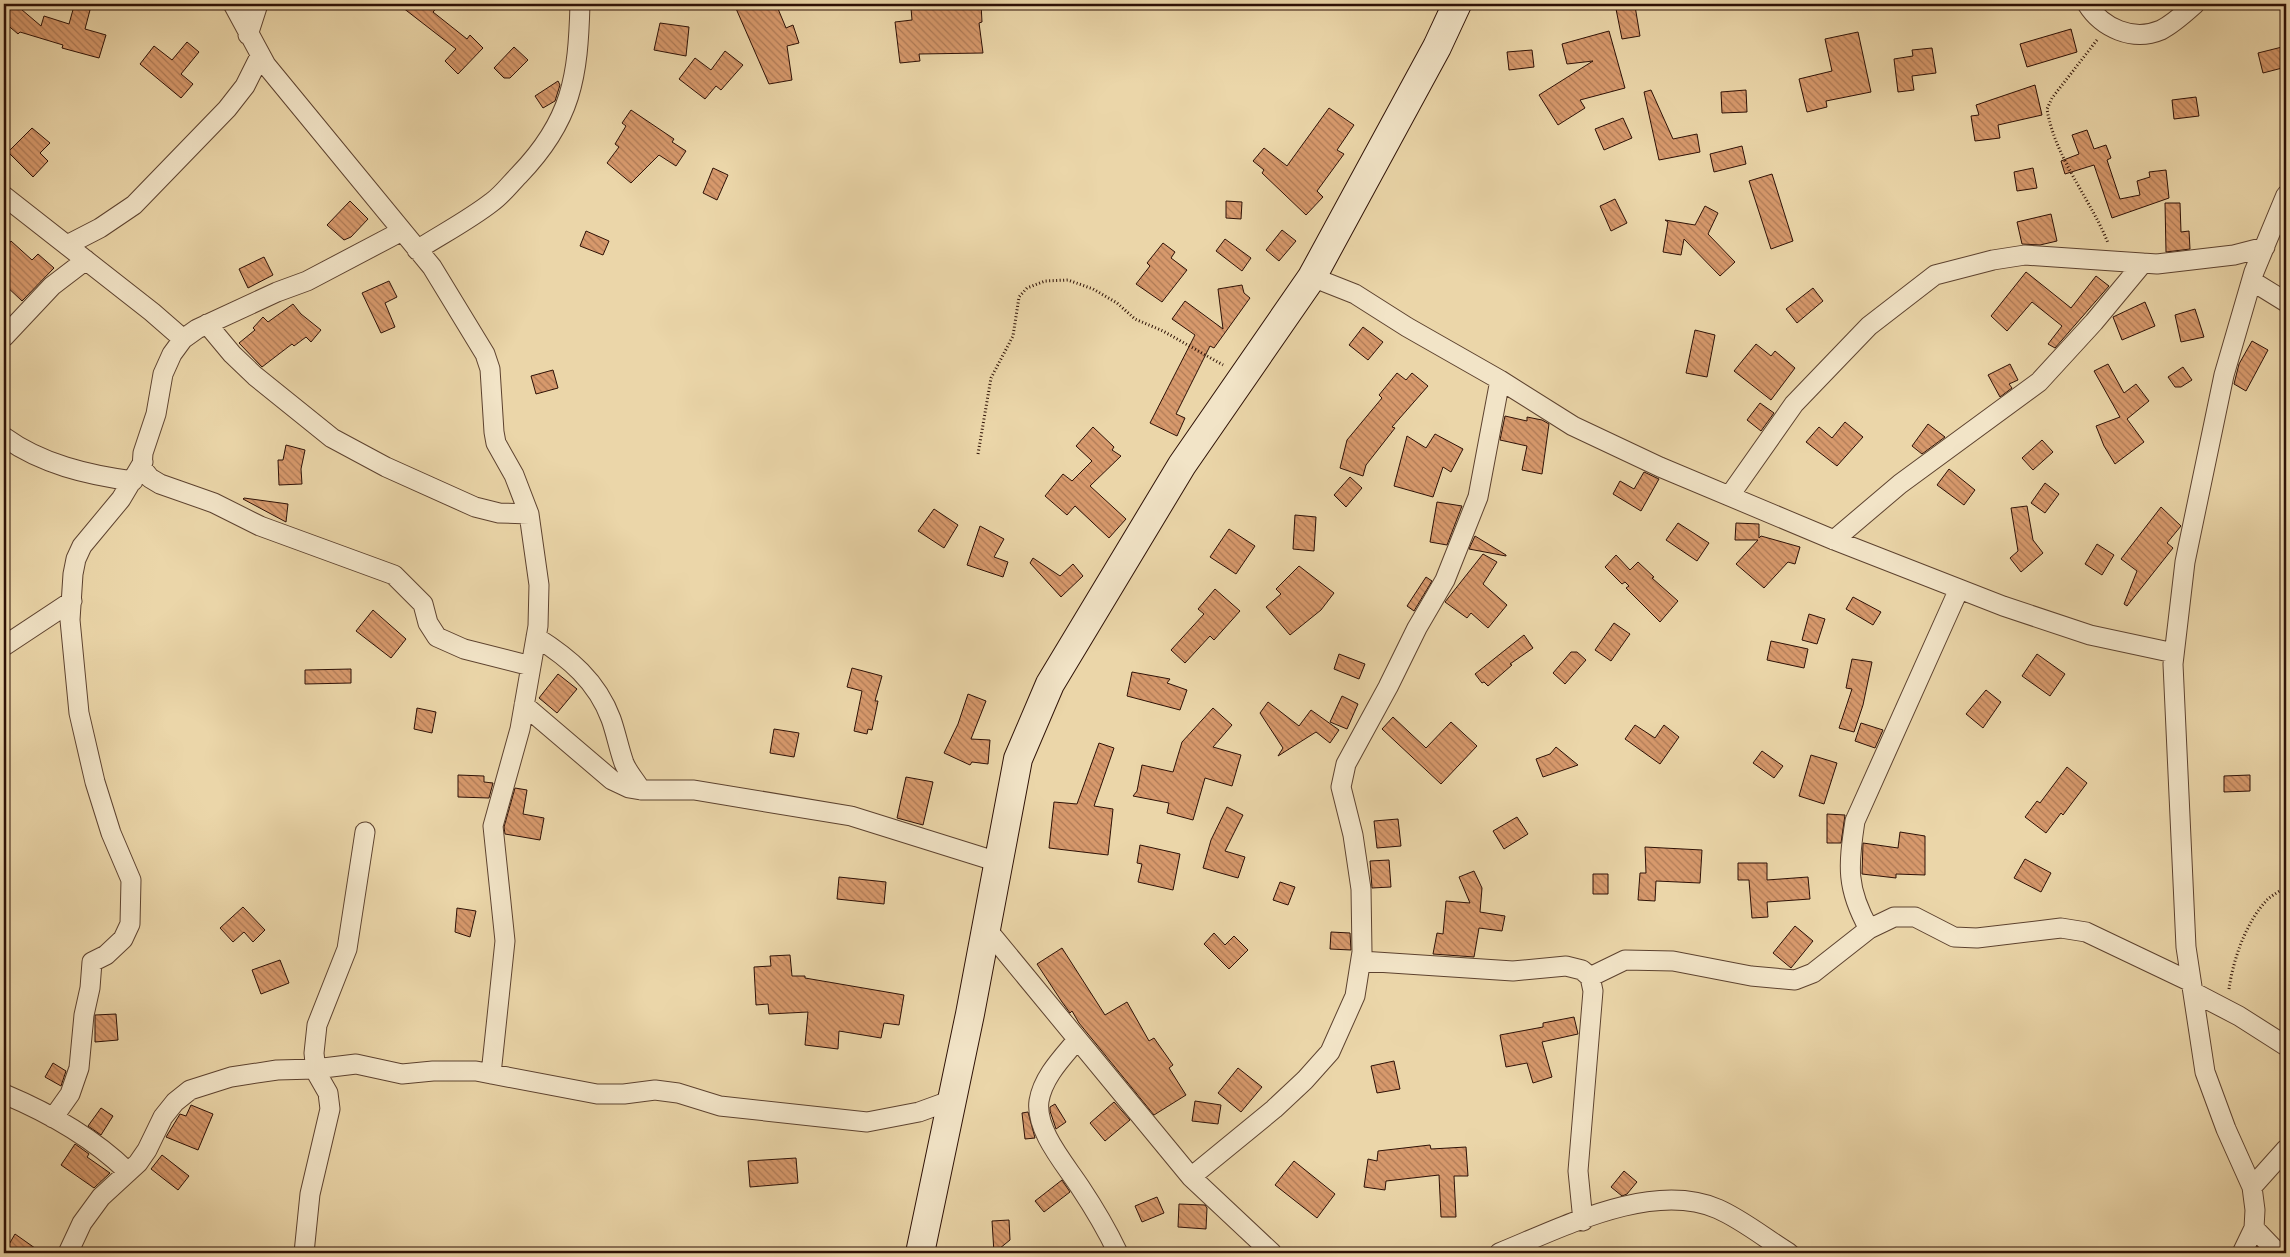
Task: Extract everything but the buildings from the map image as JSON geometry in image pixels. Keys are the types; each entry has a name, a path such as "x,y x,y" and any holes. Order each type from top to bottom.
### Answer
{"street":[{"path":"232,4 260,56 290,96 432,267 485,354 490,369 496,443 514,475 529,514 539,585 536,637 520,730 494,826 505,941 491,1074"},
{"path":"248,35 258,4"},
{"path":"418,250 493,202 528,165 550,136 567,105 577,62 580,4"},
{"path":"920,1253 952,1100 1018,759 1050,684 1177,473 1312,277 1437,47 1457,4"},
{"path":"2086,4 2108,26 2127,33 2142,34 2161,30 2176,10 2195,4"},
{"path":"67,245 100,228 134,205 227,109 245,86 260,56"},
{"path":"2242,1253 2254,1228 2255,1210 2252,1187 2226,1129 2205,1072 2186,947 2174,653 2185,562 2224,375 2252,281 2286,195"},
{"path":"4,196 183,339"},
{"path":"402,231 307,281 277,292 207,324 183,339 172,354 163,374 156,414 143,453 142,468 150,478 160,484 214,503 260,526 367,563 394,575 423,604 428,623 437,637 448,643 531,666"},
{"path":"1730,495 1794,404 1869,326 1936,275 1993,260 2025,256 2143,263 2196,261 2234,255 2265,247"},
{"path":"4,337 52,286 86,260"},
{"path":"1834,540 1900,484 2039,382 2100,315 2143,263"},
{"path":"1312,277 1355,294 1407,327 1500,380 1573,426 1660,467 1834,540 1959,589 2090,635 2174,653"},
{"path":"2252,281 2286,302"},
{"path":"207,324 232,354 255,376 332,438 394,471 475,506 499,513 529,514"},
{"path":"1191,1178 1306,1080 1330,1052 1355,996 1360,961 1361,889 1354,835 1341,788 1346,764 1388,687 1417,628 1446,580 1478,497 1500,380"},
{"path":"4,437 20,448 62,466 90,474 133,481"},
{"path":"52,1118 70,1094 79,1068 92,962 117,947 130,924 131,880 111,833 94,782 78,712 71,629 76,559 82,546 102,524 133,481 143,462"},
{"path":"1869,929 1859,911 1851,887 1849,860 1855,820 1959,589"},
{"path":"4,646 72,601"},
{"path":"536,637 558,650 581,670 600,695 610,717 625,765 641,790"},
{"path":"524,705 612,780 629,788 641,790 694,790 851,816 998,862"},
{"path":"304,1253 310,1194 330,1109 328,1093 315,1069 314,1053 317,1025 347,949 365,832"},
{"path":"1590,978 1625,960 1673,960 1751,976 1795,980 1813,973 1869,929 1894,917 1915,917 1954,937 1977,938 2061,928 2086,932 2192,987 2286,1046"},
{"path":"985,927 1191,1178 1272,1253"},
{"path":"1360,961 1513,972 1566,966 1582,970 1590,978 1593,991 1578,1171 1583,1221"},
{"path":"1077,1040 1049,1075 1039,1102 1041,1122 1054,1150 1107,1230 1118,1253"},
{"path":"68,1253 82,1223 101,1197 138,1163 147,1150 163,1117 190,1090 231,1077 277,1070 315,1069 356,1064 402,1074 433,1071 476,1071 597,1094 624,1094 655,1090 678,1093 720,1106 867,1122 919,1112 952,1100"},
{"path":"4,1094 52,1118 111,1158 127,1172"},
{"path":"2252,1187 2286,1149"},
{"path":"1500,1253 1629,1205 1660,1201 1691,1201 1718,1209 1789,1253"},
{"path":"2254,1228 2278,1253"}],"path":[{"path":"2108,26 2052,98 2047,109 2064,158 2101,226 2114,260"},
{"path":"978,454 991,378 1013,336 1019,297 1026,288 1045,281 1068,280 1094,289 1117,304 1135,320 1163,330 1242,377"},
{"path":"2226,1009 2231,974 2255,915 2268,900 2286,887"}]}
